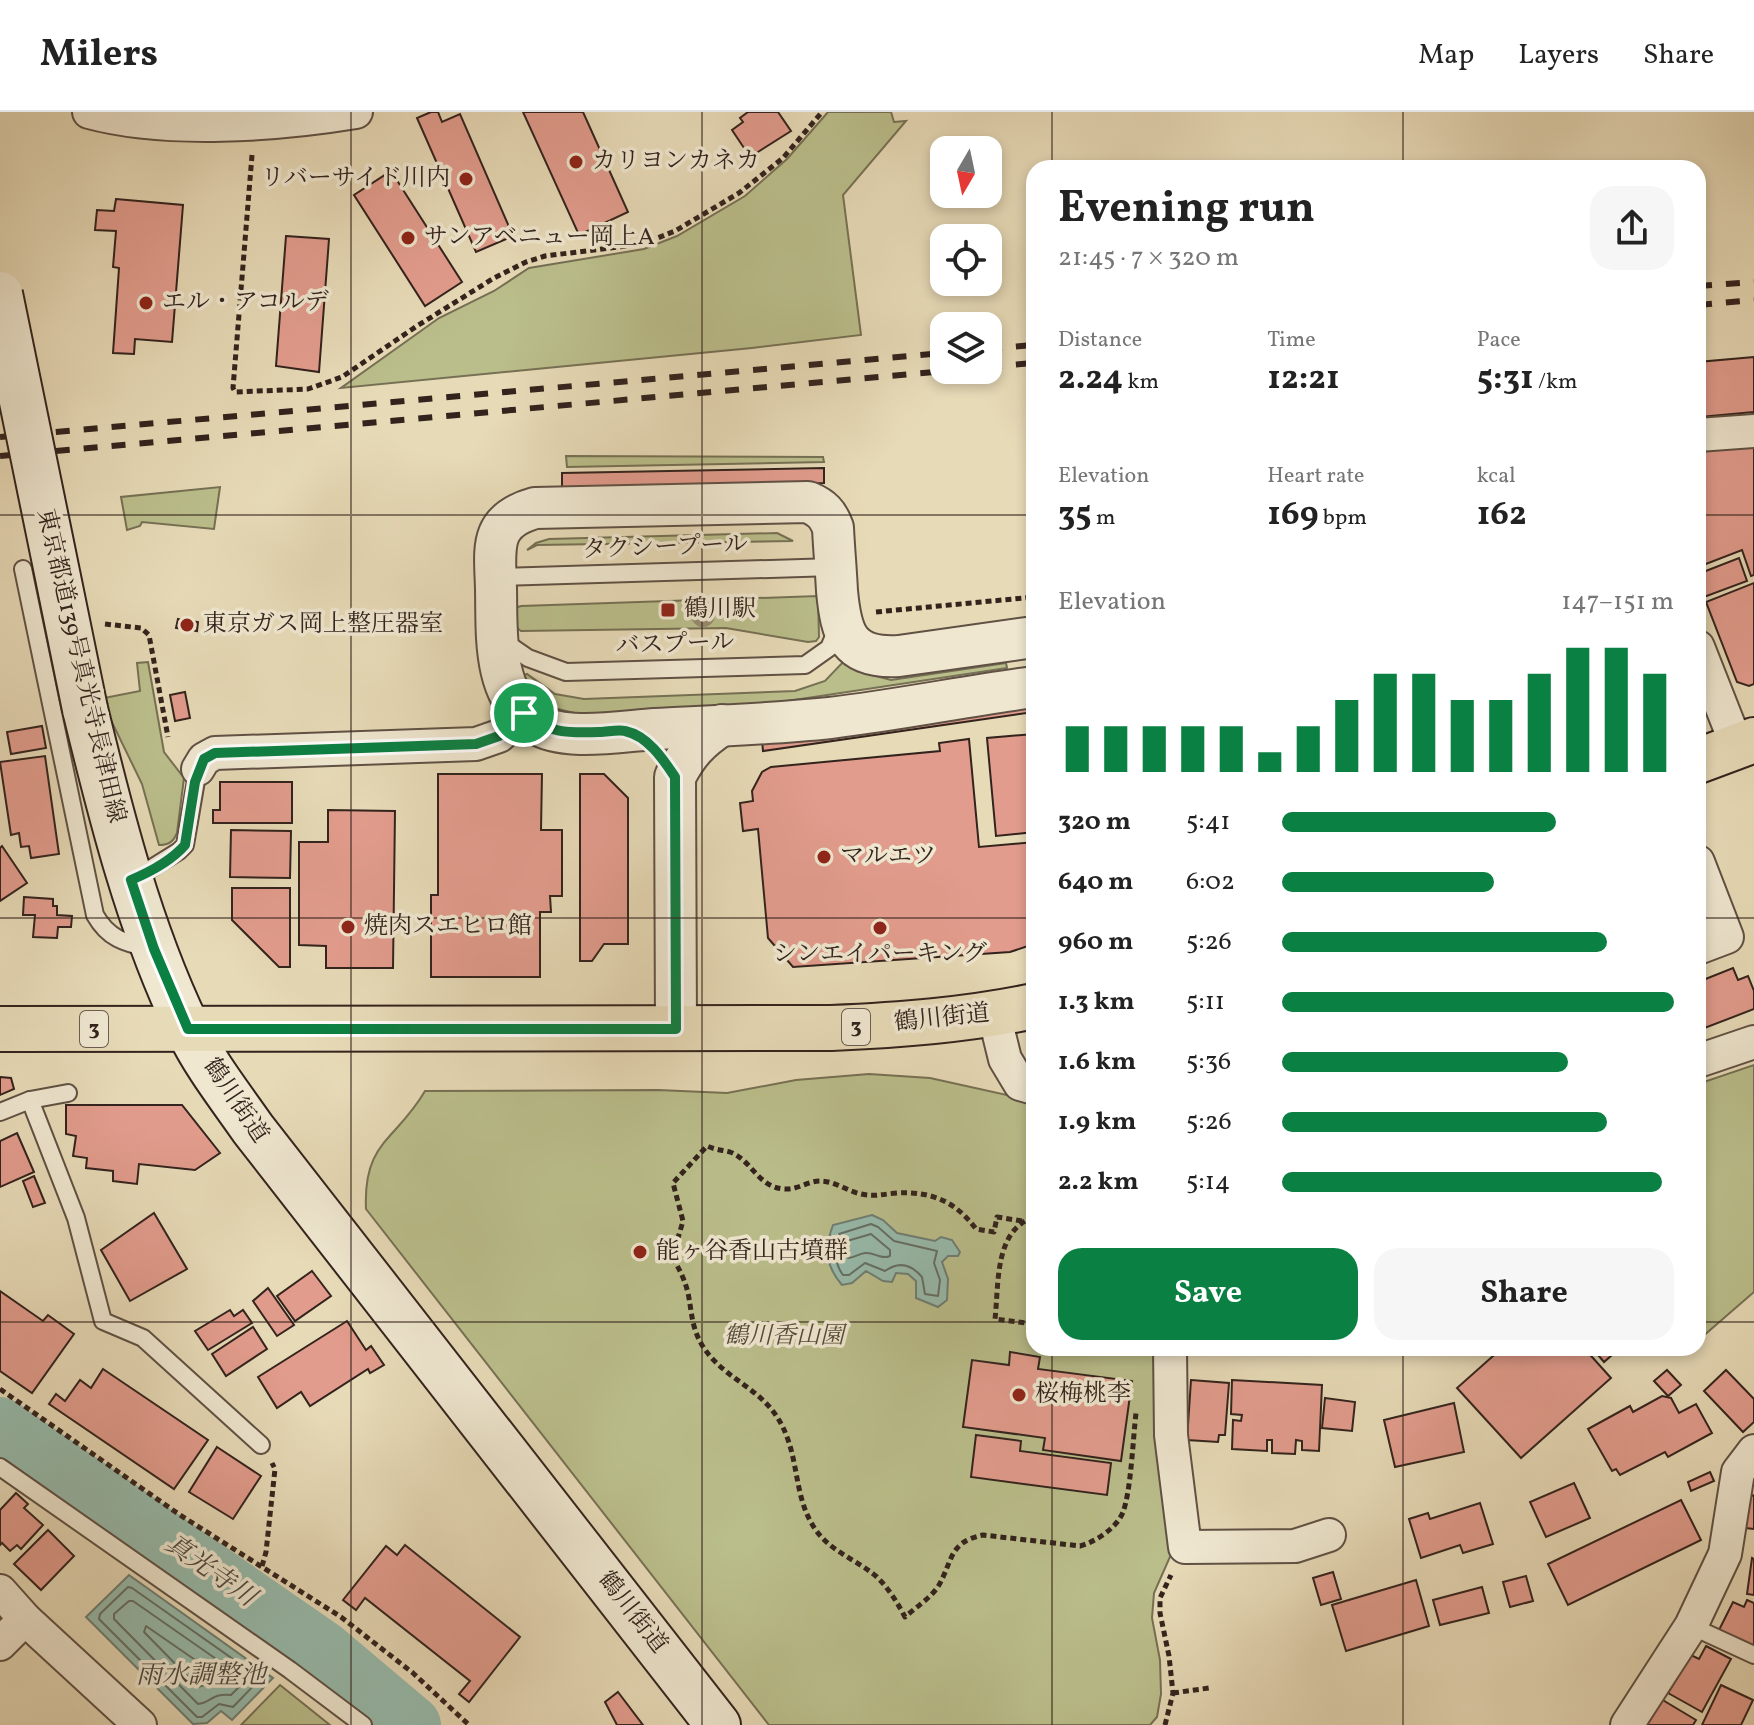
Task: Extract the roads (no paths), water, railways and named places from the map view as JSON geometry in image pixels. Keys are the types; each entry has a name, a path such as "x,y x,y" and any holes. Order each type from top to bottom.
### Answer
{"main road":[{"name":"東京都道139号真光寺長津田線","path":"0,294 85,709 104,787 154,949 188,1029"},
{"name":"鶴川街道","path":"188,1029 831,1028 918,1024 1014,1010"},
{"name":"3","path":"0,1029 188,1029"},
{"name":"鶴川街道","path":"188,1029 253,1129 718,1725"}],"street":[{"path":"89,112 143,121 356,112"},
{"path":"1706,434 1754,431"},
{"path":"1026,638 882,657 854,645 846,636 856,617 835,567 833,528 821,508 808,502 535,508 507,521 498,532 495,548 497,636 502,675 524,713 536,724 557,732 625,731 831,718 1026,688"},
{"path":"1706,672 1730,749"},
{"path":"198,769 204,759 215,753 476,744 499,736 524,713"},
{"path":"676,1029 675,777 686,754 702,738 722,725"},
{"path":"625,731 645,741 661,756 675,777"},
{"path":"1706,883 1727,937 1706,945"},
{"path":"1014,1010 1005,1059 1020,1084 1026,1086"},
{"path":"1706,1058 1754,1042"},
{"path":"1170,1356 1171,1435 1185,1547 1295,1546 1329,1535"},
{"path":"1627,1725 1691,1626 1725,1554 1738,1472 1754,1451"},
{"path":"0,1591 25,1619 140,1725"},
{"path":"0,1644 25,1619"}],"lane":[{"name":"タクシープール","path":"496,577 835,567"},
{"path":"23,569 95,915 115,939 154,949"},
{"name":"バスプール","path":"497,636 528,658 566,672 805,665 829,648 856,617"},
{"path":"131,880 169,859 185,845 198,769"},
{"path":"0,1112 30,1100 68,1093"},
{"path":"30,1100 76,1218 103,1321 143,1338 261,1445"},
{"path":"0,1467 290,1670 363,1725"},
{"path":"1691,1626 1754,1655"}],"water":[{"path":"872,1215 897,1233 935,1241 941,1237 952,1240 960,1252 958,1256 948,1256 942,1262 948,1279 947,1300 938,1307 916,1298 916,1281 908,1274 896,1273 892,1282 883,1281 866,1271 852,1283 842,1285 829,1264 828,1242 833,1225"},
{"name":"雨水調整池","path":"129,1575 273,1678 232,1720 221,1711 207,1723 193,1724 86,1617"}],"waterway":[{"name":"真光寺川","path":"0,1426 322,1649 412,1725"}],"railway":[{"path":"1706,285 1754,282"},
{"path":"1706,304 1754,300"},
{"path":"1002,348 1026,346"},
{"path":"0,437 930,354"},
{"path":"1002,366 1026,364"},
{"path":"0,456 930,372"}],"place":[{"name":"カリヨンカネカ","path":"576,162"},
{"name":"リバーサイド川内","path":"466,179"},
{"name":"サンアベニュー岡上A","path":"408,238"},
{"name":"エル・アコルデ","path":"146,303"},
{"name":"鶴川駅","path":"668,610"},
{"name":"東京ガス岡上整圧器室","path":"187,625"},
{"name":"マルエツ","path":"824,857"},
{"name":"焼肉スエヒロ館","path":"348,927"},
{"name":"シンエイパーキング","path":"880,928"},
{"name":"能ヶ谷香山古墳群","path":"640,1252"},
{"name":"桜梅桃李","path":"1019,1395"}],"park label":[{"name":"鶴川香山園","path":"784,1337"}]}
